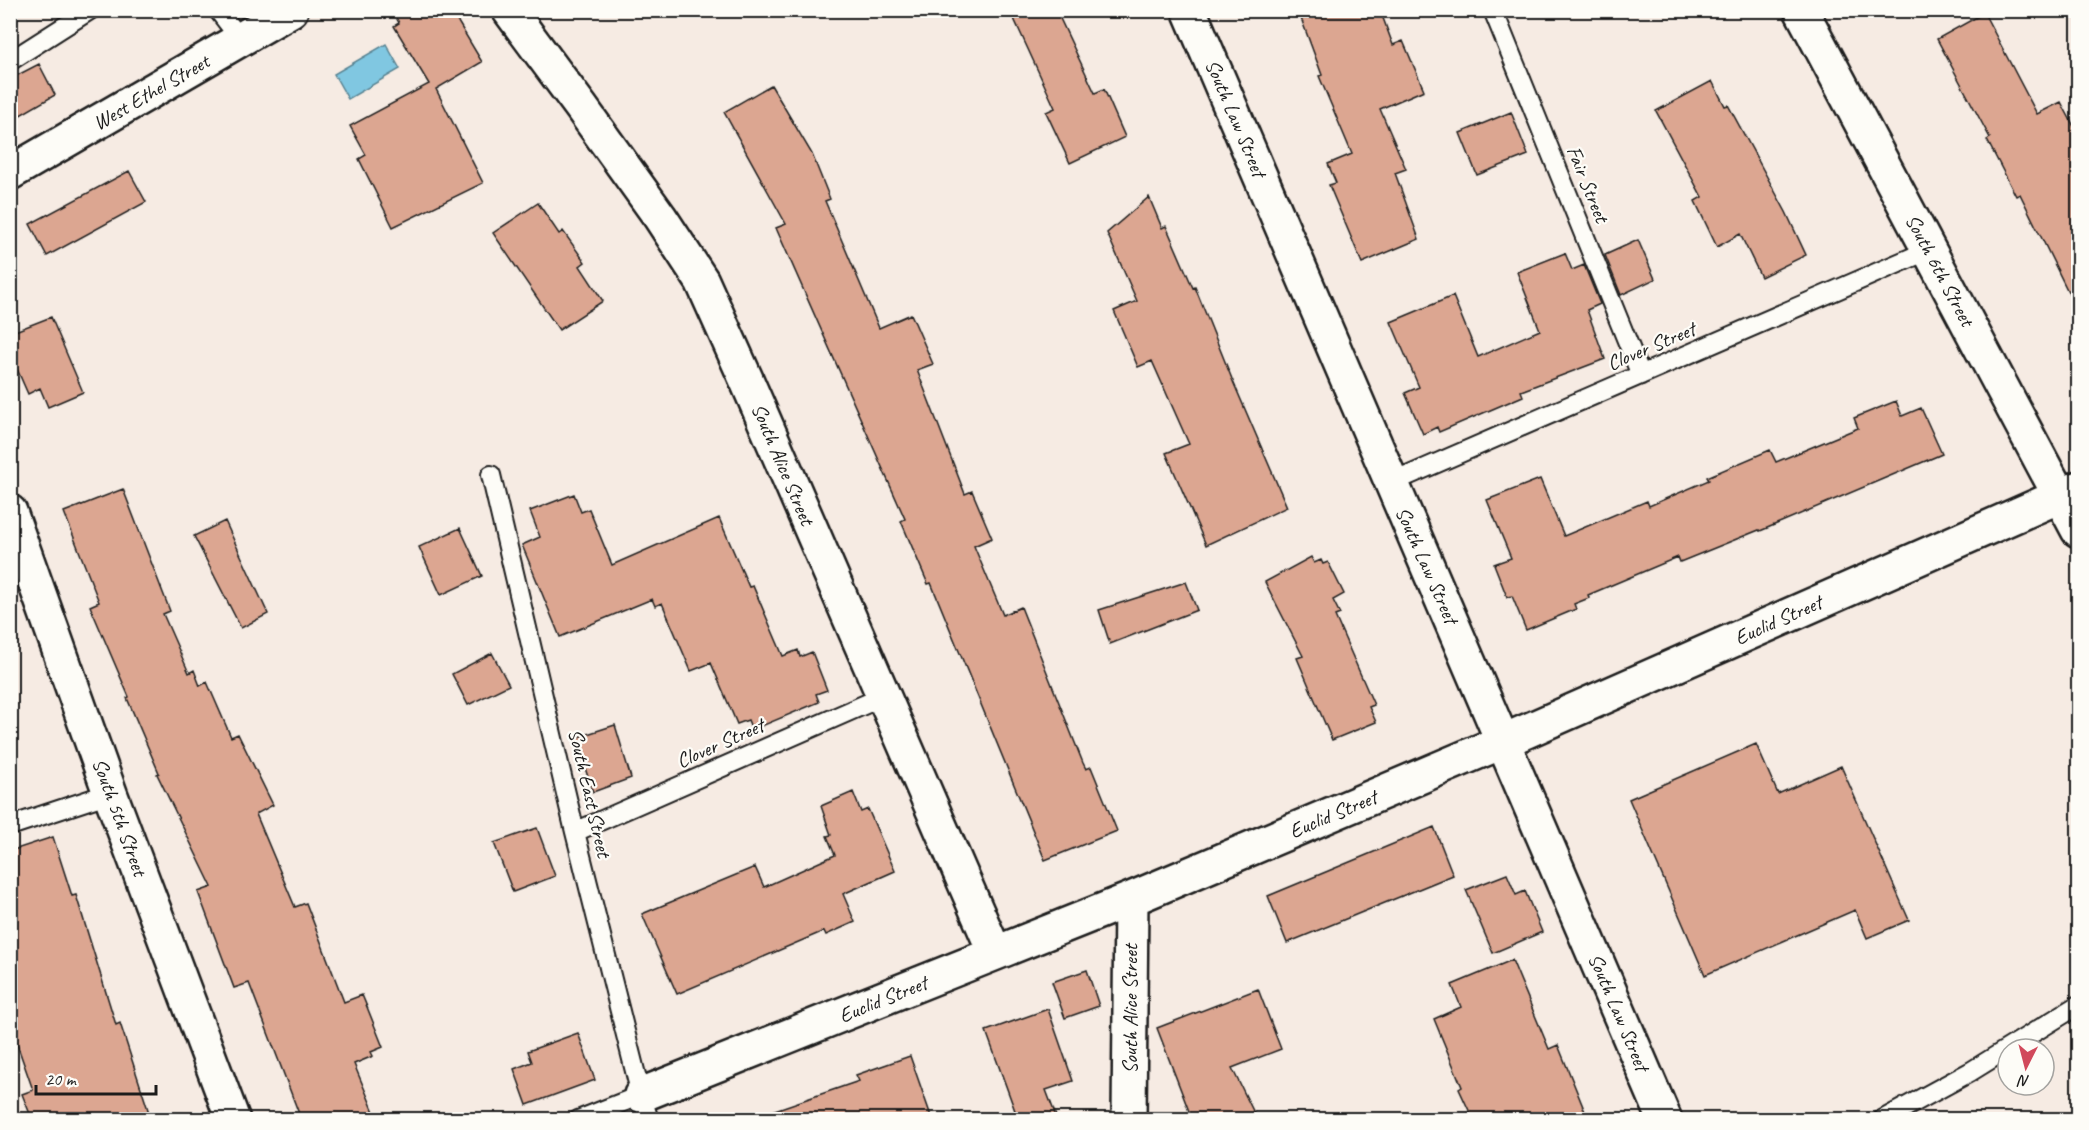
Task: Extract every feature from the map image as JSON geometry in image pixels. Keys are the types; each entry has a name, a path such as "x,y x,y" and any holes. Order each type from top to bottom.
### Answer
{"street":[{"name":"West Ethel Street","path":"10,173 291,10"},
{"name":"South Alice Street","path":"509,10 581,107 702,281 995,953"},
{"name":"South Law Street","path":"1189,10 1665,1119"},
{"name":"South 6th Street","path":"1801,10 1929,250 2069,492 2079,530"},
{"name":"Euclid Street","path":"645,1107 995,953 1131,899 1504,741 2069,492"},
{"name":"South 5th Street","path":"10,512 110,793 233,1119"},
{"name":"South Alice Street","path":"1129,1119 1131,899"}],"lane":[{"path":"10,61 90,10"},
{"path":"218,10 241,40"},
{"name":"Fair Street","path":"1493,10 1641,375"},
{"name":"Clover Street","path":"1391,483 1929,250"},
{"name":"South East Street","path":"491,475 575,832 645,1107"},
{"name":"Clover Street","path":"575,832 884,696"},
{"path":"10,826 110,793"},
{"path":"1882,1119 1970,1072 2079,1005"},
{"name":"Euclid Street","path":"578,1119 645,1107"}],"water":[{"path":"386,44 400,69 348,99 334,74"}],"building":[{"path":"392,10 451,10 482,62 436,89 483,183 393,227 359,159 366,155 350,126 429,84 394,26 399,23"},
{"path":"1010,10 1056,10 1095,93 1104,89 1125,137 1070,163 1046,112 1055,108"},
{"path":"1298,10 1380,10 1393,45 1403,41 1424,90 1380,109 1406,169 1395,173 1419,239 1362,263 1329,185 1336,183 1328,164 1352,154 1319,76 1322,75"},
{"path":"1984,13 2037,114 2061,102 2079,136 2079,314 2020,194 2016,196 1987,140 1990,138 1937,39"},
{"path":"39,64 55,95 10,121 10,79"},
{"path":"1712,81 1725,106 1728,105 1786,212 1806,255 1761,277 1740,234 1717,247 1695,201 1702,197 1656,111"},
{"path":"771,85 812,154 830,199 825,201 879,328 911,314 933,364 917,370 965,494 972,491 992,538 974,546 1003,615 1021,607 1083,763 1086,769 1091,767 1117,831 1045,860 931,583 928,584 901,521 905,519 776,228 786,224 724,112"},
{"path":"1511,112 1528,155 1477,175 1460,133"},
{"path":"129,171 146,202 47,256 30,224"},
{"path":"1149,197 1162,228 1166,226 1193,288 1195,287 1287,507 1206,545 1166,453 1189,444 1152,361 1138,367 1114,311 1137,301 1107,233"},
{"path":"538,203 559,234 563,231 585,262 580,266 603,301 559,330 493,233"},
{"path":"1638,240 1655,279 1621,295 1605,255"},
{"path":"1565,253 1572,270 1584,265 1600,304 1587,310 1605,359 1521,391 1523,396 1439,432 1437,427 1423,434 1405,393 1419,387 1391,322 1453,296 1478,357 1540,330 1517,272"},
{"path":"51,317 83,392 48,407 40,388 28,394 10,353 10,333"},
{"path":"1896,401 1902,416 1921,408 1942,454 1760,531 1680,562 1678,557 1588,595 1589,598 1574,604 1576,609 1526,630 1512,596 1507,597 1494,564 1511,558 1487,500 1540,479 1564,536 1647,501 1649,506 1709,480 1707,477 1770,450 1776,462 1858,428 1854,418"},
{"path":"123,489 170,611 163,614 189,673 194,670 200,686 207,682 231,737 238,734 273,805 256,814 295,907 306,903 344,1002 362,995 367,1007 383,1047 371,1052 373,1056 354,1064 377,1119 301,1119 249,983 234,988 198,892 212,887 157,774 159,773 127,698 129,697 90,606 99,602 64,512"},
{"path":"574,494 581,512 589,509 612,565 719,518 749,587 753,586 783,656 798,650 800,657 812,652 827,690 816,694 819,702 752,730 748,720 737,724 711,663 691,671 662,603 655,606 652,599 560,637 522,545 540,537 530,511"},
{"path":"225,521 268,614 241,628 194,536"},
{"path":"460,528 482,576 441,595 419,547"},
{"path":"1311,557 1314,563 1321,560 1323,564 1328,562 1344,594 1333,600 1340,614 1335,616 1374,705 1369,707 1376,722 1332,740 1297,658 1303,656 1265,582"},
{"path":"1186,582 1197,610 1110,644 1099,610"},
{"path":"492,653 509,685 468,705 452,674"},
{"path":"615,725 631,778 593,792 575,738"},
{"path":"1756,744 1778,794 1841,766 1909,920 1867,938 1855,910 1705,975 1629,799"},
{"path":"853,792 861,812 868,809 895,871 843,894 855,922 826,935 824,931 677,994 642,914 755,867 764,887 835,855 827,836 831,835 821,806"},
{"path":"1434,827 1453,875 1287,943 1268,896"},
{"path":"537,828 555,876 513,892 494,843"},
{"path":"53,837 72,896 76,895 116,1025 120,1023 151,1119 32,1119 22,1094 33,1090 10,1024 10,851"},
{"path":"1507,874 1516,895 1525,891 1542,932 1493,953 1466,890"},
{"path":"1512,960 1549,1049 1558,1045 1588,1119 1473,1119 1459,1089 1462,1087 1434,1019 1461,1007 1452,985"},
{"path":"1087,970 1099,1006 1065,1018 1052,982"},
{"path":"1258,989 1281,1049 1232,1068 1257,1119 1192,1119 1157,1028"},
{"path":"1048,1009 1073,1081 1046,1090 1057,1119 1018,1119 986,1031"},
{"path":"578,1033 595,1080 527,1105 514,1069 532,1062 528,1051"},
{"path":"910,1056 932,1119 763,1119 763,1114 859,1081 856,1075"}]}
